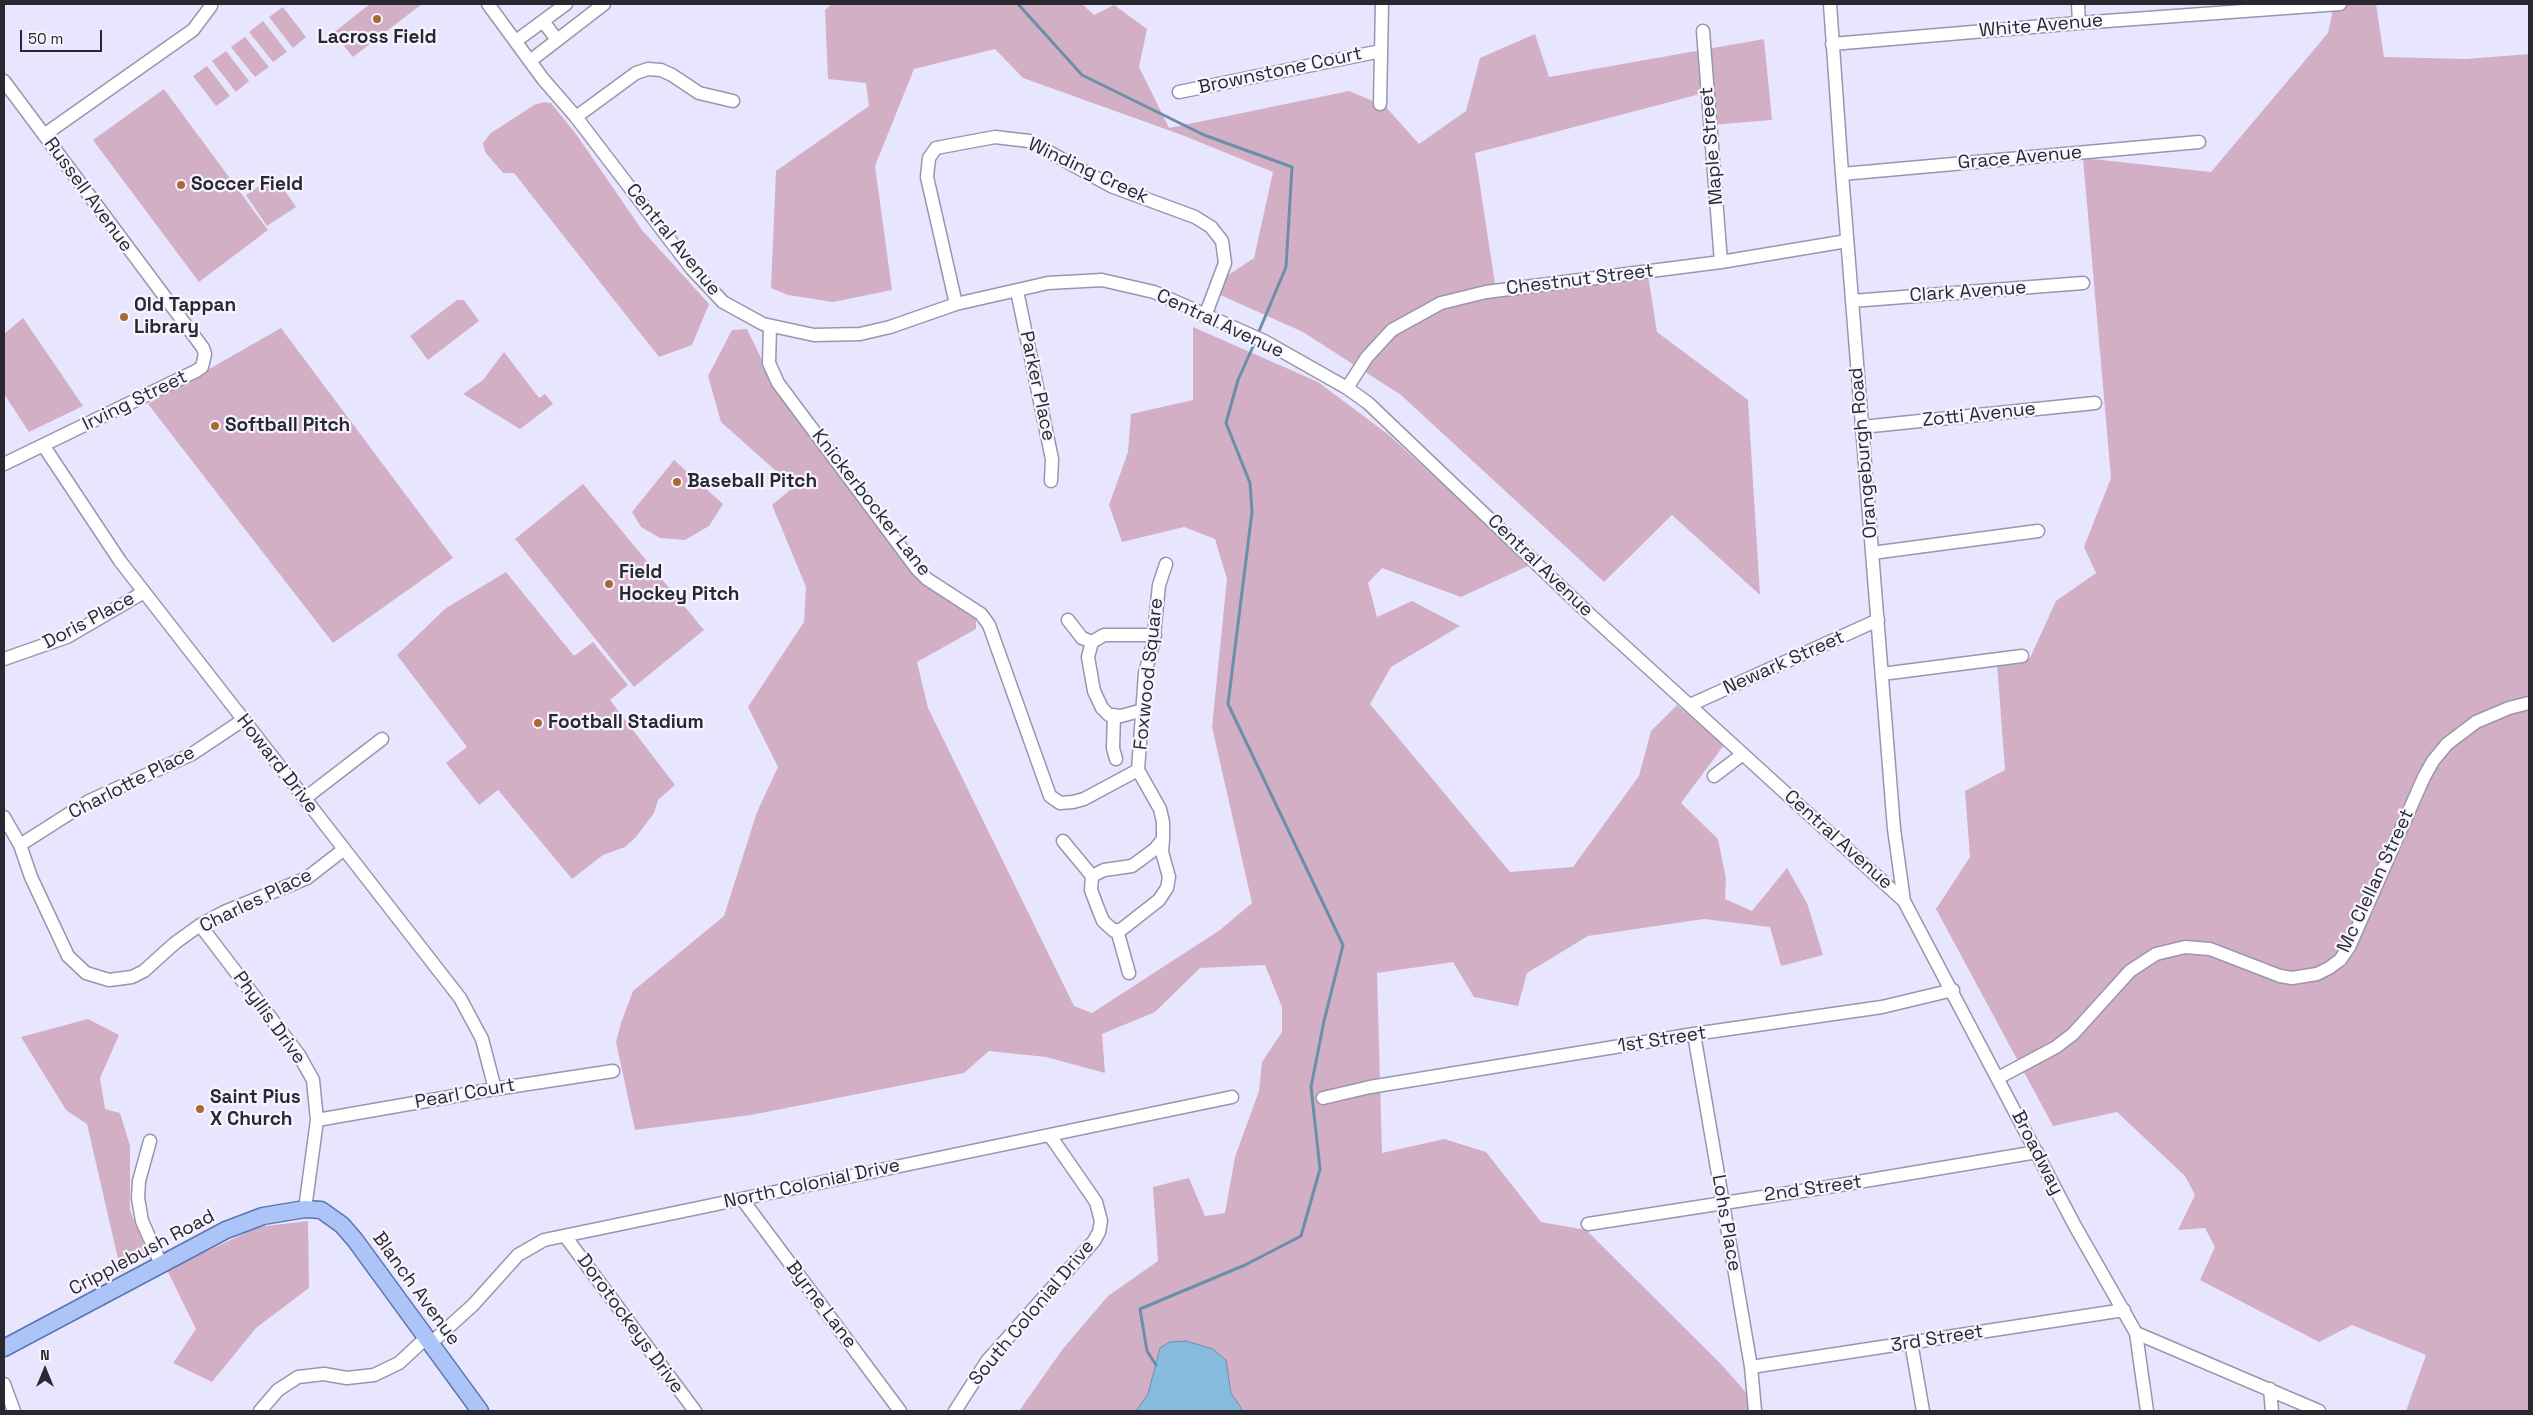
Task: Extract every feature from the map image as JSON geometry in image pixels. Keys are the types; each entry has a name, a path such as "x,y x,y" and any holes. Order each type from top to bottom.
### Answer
{"main road":[{"name":"Cripplebush Road","path":"4,1348 161,1264 245,1222 305,1209"},
{"name":"Blanch Avenue","path":"305,1209 321,1210 342,1225 480,1411"}],"street":[{"name":"Central Avenue","path":"488,4 530,61 576,117 707,286 723,302 770,326 814,335 860,334 890,327 956,304 1048,283 1102,280 1154,292 1264,341 1348,388 1368,403 1586,611 1904,901"},
{"path":"516,41 566,4"},
{"path":"530,61 604,4"},
{"path":"1380,104 1382,4"},
{"name":"Orangeburgh Road","path":"1830,4 1894,829 1904,901"},
{"path":"2078,4 2079,22"},
{"name":"White Avenue","path":"1832,44 2079,22 2340,4"},
{"path":"44,135 193,30 211,6"},
{"path":"543,21 557,40"},
{"name":"Maple Street","path":"1703,31 1721,262"},
{"name":"Brownstone Court","path":"1179,92 1381,50"},
{"path":"576,117 636,73 648,69 661,70 672,75 699,93 733,101"},
{"name":"Russell Avenue","path":"4,81 172,308"},
{"name":"Winding Creek","path":"956,304 926,177 929,158 936,148 995,137 1029,141 1111,186 1196,217 1211,227 1222,241 1225,263 1205,316"},
{"name":"Grace Avenue","path":"1842,174 2199,142"},
{"name":"Chestnut Street","path":"1348,388 1367,357 1392,330 1441,303 1486,292 1721,262 1847,241"},
{"name":"Clark Avenue","path":"1852,301 2083,283"},
{"name":"Parker Place","path":"1017,290 1052,459 1051,481"},
{"name":"Irving Street","path":"4,464 192,373 202,366 205,354 203,348 172,308"},
{"name":"Knickerbocker Lane","path":"770,326 769,363 778,383 917,569 927,579 981,614 989,625 1050,796 1060,803 1084,799 1138,770"},
{"name":"Zotti Avenue","path":"1862,427 2095,403"},
{"name":"Howard Drive","path":"43,445 95,526 144,592 460,998 482,1039 495,1089"},
{"path":"1872,552 2038,531"},
{"name":"Foxwood Square","path":"1163,839 1163,822 1160,809 1138,770 1145,673 1155,635 1159,585 1166,564"},
{"name":"Doris Place","path":"4,659 67,637 144,592"},
{"path":"1068,620 1082,638 1092,642 1104,636 1155,635"},
{"name":"Newark Street","path":"1690,705 1878,620"},
{"path":"1092,642 1088,657 1094,691 1102,708 1109,715 1133,714 1143,710"},
{"path":"1882,674 2022,656"},
{"name":"Mc Clellan Street","path":"1998,1078 2056,1047 2073,1034 2130,971 2156,954 2184,947 2210,949 2280,976 2292,978 2311,976 2329,968 2340,960 2350,947 2424,777 2434,760 2447,744 2476,722 2500,711 2529,703"},
{"path":"1114,715 1113,748 1116,758"},
{"name":"Charlotte Place","path":"20,845 90,801 192,754 243,720"},
{"path":"304,799 382,738"},
{"path":"1714,776 1743,754"},
{"name":"Charles Place","path":"4,817 20,845 31,877 68,956 76,965 96,978 122,980 138,974 200,925 224,912 307,878 343,850"},
{"path":"1092,876 1104,870 1132,866 1155,849 1163,839"},
{"path":"1063,841 1092,876 1091,890 1103,921 1114,931 1122,929 1159,900 1167,888 1169,877 1162,852 1163,839"},
{"name":"Broadway","path":"1904,901 2075,1226 2136,1333 2147,1411"},
{"name":"Phyllis Drive","path":"200,925 299,1056 313,1080 317,1120 305,1209"},
{"path":"1117,930 1129,973"},
{"name":"1st Street","path":"1323,1098 1370,1087 1694,1034 1882,1007 1952,990"},
{"name":"Lohs Place","path":"1694,1034 1751,1367 1755,1411"},
{"name":"Pearl Court","path":"317,1120 495,1089 613,1071"},
{"name":"North Colonial Drive","path":"263,1410 278,1390 298,1377 318,1374 347,1378 374,1375 399,1363 474,1305 518,1255 544,1240 1050,1137 1232,1097"},
{"name":"South Colonial Drive","path":"955,1411 987,1361 1094,1241 1099,1232 1101,1221 1096,1202 1050,1137"},
{"path":"150,1141 139,1181 138,1198 142,1221 161,1264"},
{"name":"2nd Street","path":"1588,1224 2037,1152"},
{"name":"Byrne Lane","path":"742,1199 900,1411"},
{"name":"Dorotockeys Drive","path":"565,1236 694,1411"},
{"name":"3rd Street","path":"1751,1367 1840,1355 1911,1342 2124,1310"},
{"path":"2136,1333 2319,1411"},
{"path":"1911,1342 1923,1411"},
{"path":"4,1384 14,1411"},
{"path":"2270,1389 2272,1411"}],"shaded area":[{"name":"Lacross Field","path":"370,4 422,4 353,57 333,33"},
{"path":"832,4 1082,4 1094,15 1114,5 1147,29 1139,67 1169,128 1349,91 1385,106 1419,144 1466,111 1480,58 1535,34 1549,77 1764,39 1772,120 1711,125 1708,92 1475,153 1497,297 1647,269 1657,332 1748,400 1760,595 1672,515 1604,582 1401,395 1303,332 1207,289 1254,258 1273,172 1182,135 1023,78 995,49 914,69 875,166 892,290 833,302 788,295 771,288 776,171 869,106 866,83 828,79 825,10"},
{"path":"2334,4 2376,4 2384,57 2466,59 2529,54 2529,1411 2406,1411 2426,1355 2352,1325 2319,1342 2200,1280 2215,1247 2205,1228 2178,1230 2195,1195 2185,1176 2117,1112 2053,1126 1936,909 1970,857 1965,791 2005,770 1997,664 2030,658 2056,601 2096,573 2084,547 2111,478 2083,158 2211,172 2328,33"},
{"path":"283,7 306,37 293,48 269,17"},
{"path":"263,21 287,52 273,62 249,32"},
{"path":"245,37 269,67 255,77 231,47"},
{"path":"226,51 249,81 236,92 212,61"},
{"path":"207,66 230,96 216,106 193,76"},
{"name":"Soccer Field","path":"164,89 268,230 199,282 93,140"},
{"path":"544,102 551,103 576,134 642,230 709,304 692,345 659,357 514,173 503,173 485,152 483,143 491,133 534,105"},
{"path":"275,176 296,207 267,226 246,195"},
{"path":"457,300 464,300 479,321 428,360 410,336"},
{"path":"23,318 83,406 29,432 4,394 4,334"},
{"path":"1193,327 1318,382 1389,435 1530,565 1461,597 1382,568 1368,583 1377,617 1412,601 1460,626 1391,667 1370,704 1510,872 1573,867 1639,776 1651,731 1677,705 1724,745 1681,803 1718,839 1726,879 1725,899 1752,911 1787,868 1807,903 1823,955 1781,966 1770,927 1704,919 1588,936 1527,973 1518,1006 1474,997 1453,962 1377,973 1382,1153 1444,1139 1486,1152 1541,1222 1586,1230 1721,1364 1749,1396 1748,1411 1243,1411 1231,1393 1228,1372 1160,1348 1148,1394 1136,1411 1019,1411 1062,1350 1108,1296 1158,1261 1153,1187 1189,1178 1205,1216 1225,1213 1235,1157 1259,1091 1262,1062 1282,1032 1282,1007 1265,965 1200,968 1155,1012 1102,1034 1105,1073 1046,1057 989,1051 964,1073 751,1115 635,1130 616,1042 621,1023 633,991 724,916 757,812 778,767 748,707 804,622 806,587 772,505 794,487 721,422 708,376 732,330 747,329 762,360 910,569 976,616 976,629 917,662 928,708 1074,1006 1092,1013 1220,930 1252,903 1212,727 1227,579 1215,539 1184,527 1122,542 1109,505 1128,452 1131,414 1193,400"},
{"path":"281,328 453,558 333,643 148,404"},
{"path":"504,352 539,398 545,394 553,404 520,429 463,394 483,380"},
{"name":"Baseball Pitch","path":"674,460 723,504 709,526 685,540 660,538 641,527 632,512"},
{"name":"Field Hockey Pitch","path":"583,484 704,630 634,687 515,539"},
{"name":"Football Stadium","path":"506,572 574,656 593,642 628,685 610,700 675,785 658,800 654,813 636,837 625,847 603,855 572,879 498,790 479,805 446,763 467,747 397,655 446,608"},
{"path":"88,1019 119,1035 100,1078 105,1109 120,1113 130,1146 130,1210 148,1255 121,1272 87,1124 66,1110 21,1037"},
{"path":"308,1221 309,1288 256,1328 212,1382 173,1363 196,1329 167,1270 258,1227"}],"water":[{"path":"1186,1341 1213,1349 1226,1360 1231,1393 1243,1411 1136,1411 1148,1394 1160,1348 1170,1342"}],"waterway":[{"path":"1018,4 1082,75 1204,135 1292,167 1286,267 1257,336"},
{"path":"1156,1365 1147,1351 1140,1309 1245,1265 1301,1236 1320,1169 1311,1087 1324,1021 1343,945 1228,704 1252,512 1250,483 1226,423 1238,380 1255,342"}],"place":[{"name":"Lacross Field","path":"377,19"},
{"name":"Soccer Field","path":"181,185"},
{"name":"Old Tappan Library","path":"124,317"},
{"name":"Softball Pitch","path":"215,426"},
{"name":"Baseball Pitch","path":"677,482"},
{"name":"Field Hockey Pitch","path":"609,584"},
{"name":"Football Stadium","path":"538,723"},
{"name":"Saint Pius X Church","path":"200,1109"}]}
